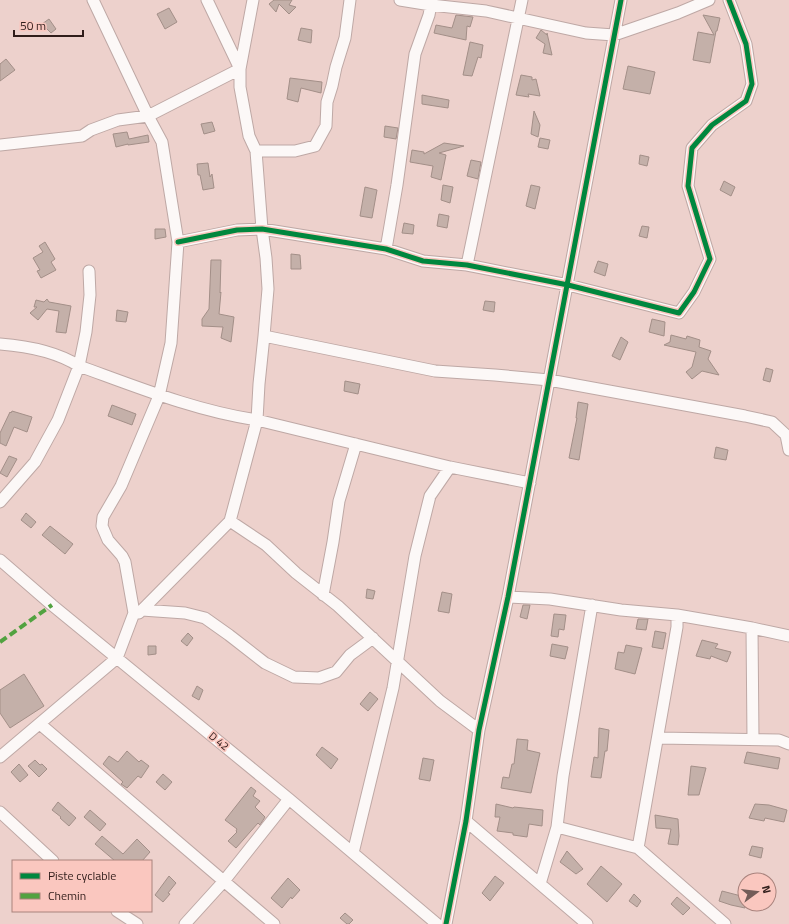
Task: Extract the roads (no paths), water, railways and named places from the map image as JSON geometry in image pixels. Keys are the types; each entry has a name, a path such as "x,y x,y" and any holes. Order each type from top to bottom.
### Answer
{"street":[{"path":"0,757 117,658 132,620 134,608 122,556 108,540 102,526 104,517 121,486 159,396 171,343 178,242 162,142 148,116 93,0"},
{"path":"207,0 240,69"},
{"path":"132,620 230,521 257,420 268,289 256,151 249,136 240,87 240,69 253,0"},
{"path":"256,151 296,152 315,146 326,126 327,102 345,38 350,0"},
{"path":"400,0 486,11 586,33 614,35 678,13 709,0"},
{"path":"467,265 522,0"},
{"path":"446,924 466,821 479,730 508,598 621,0"},
{"path":"178,242 237,230 262,230 386,249 423,261 467,265 568,285 679,313 694,292 710,258 688,186 692,148 712,125 746,101 752,84 746,44 729,0"},
{"path":"386,249 397,185 415,54 432,3"},
{"path":"0,145 82,136 90,130 118,120 148,116 240,69"},
{"path":"0,502 35,462 58,420 79,366 86,332 90,295 89,271"},
{"path":"264,336 435,371 495,374 549,380 745,416 772,422 786,435 789,450"},
{"path":"0,344 23,346 69,360 79,366 159,396 242,418 257,420 450,467 530,483"},
{"path":"323,595 339,501 356,444"},
{"path":"353,853 391,695 415,556 430,496 450,467"},
{"path":"230,521 266,545 296,574 338,606 440,701 479,730"},
{"name":"D 42","path":"0,560 52,605 289,799 437,924"},
{"path":"508,598 550,599 621,610 677,615 789,636"},
{"path":"540,884 557,827 563,776 592,605"},
{"path":"142,610 185,613 205,618 265,663 294,677 319,678 336,672 350,655 373,638"},
{"path":"638,848 677,628 677,615"},
{"path":"752,628 752,739"},
{"path":"40,724 274,924"},
{"path":"658,738 778,740 789,744"},
{"path":"185,924 224,881 289,799"},
{"path":"0,812 51,860"},
{"path":"466,821 587,924"},
{"path":"557,827 638,848 725,924"},
{"path":"119,912 137,924"}]}
